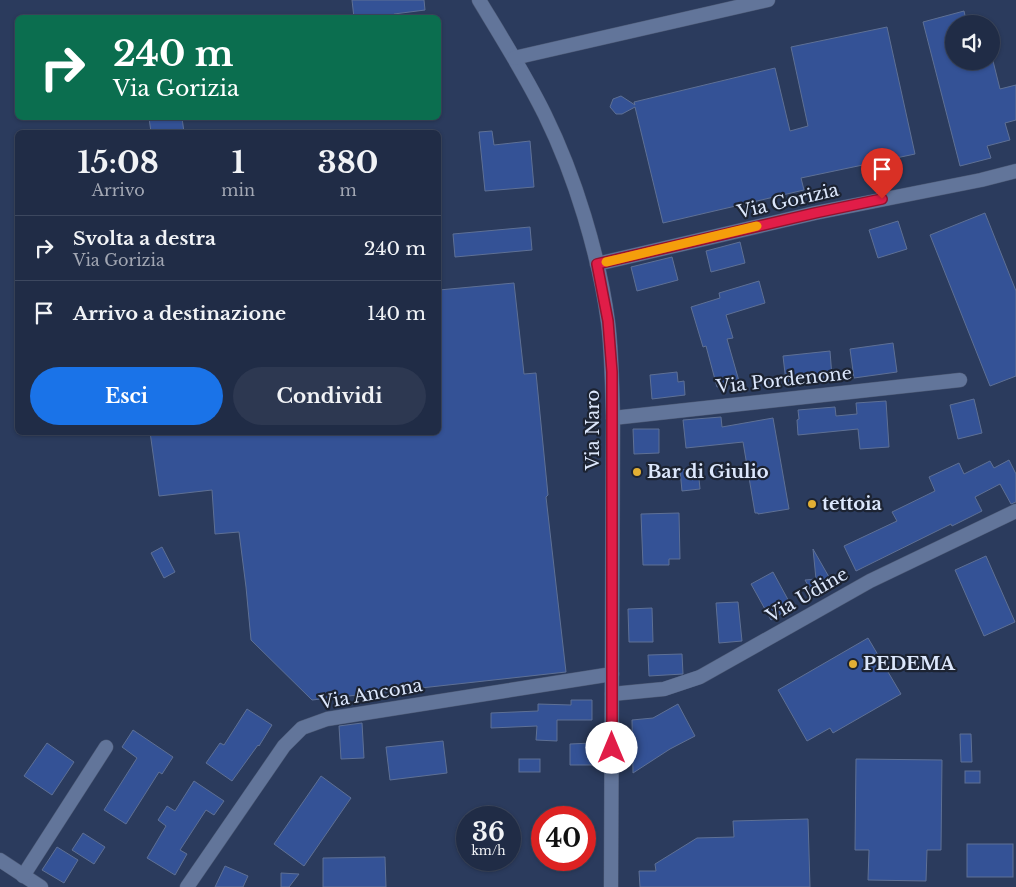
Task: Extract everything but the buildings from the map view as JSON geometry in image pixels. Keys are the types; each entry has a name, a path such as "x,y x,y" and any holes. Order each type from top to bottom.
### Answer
{"street":[{"name":"Via Naro","path":"479,0 514,58 544,114 560,150 576,192 597,264 610,337 613,418 611,887"},
{"path":"514,58 768,0"},
{"name":"Via Gorizia","path":"597,264 815,213 981,180 1016,171"},
{"name":"Via Pordenone","path":"613,418 960,380"},
{"name":"Via Udine","path":"612,694 664,689 700,677 870,580 1016,511"},
{"name":"Via Ancona","path":"187,887 284,746 302,728 327,718 612,674"},
{"path":"23,876 106,747"},
{"path":"0,860 41,887"}],"slow traffic":[{"path":"606,262 757,226"}],"place":[{"name":"Bar di Giulio","path":"637,472"},
{"name":"tettoia","path":"812,504"},
{"name":"PEDEMA","path":"853,664"}],"route":[{"path":"612,748 612,372 608,321 597,264 882,199"}]}
